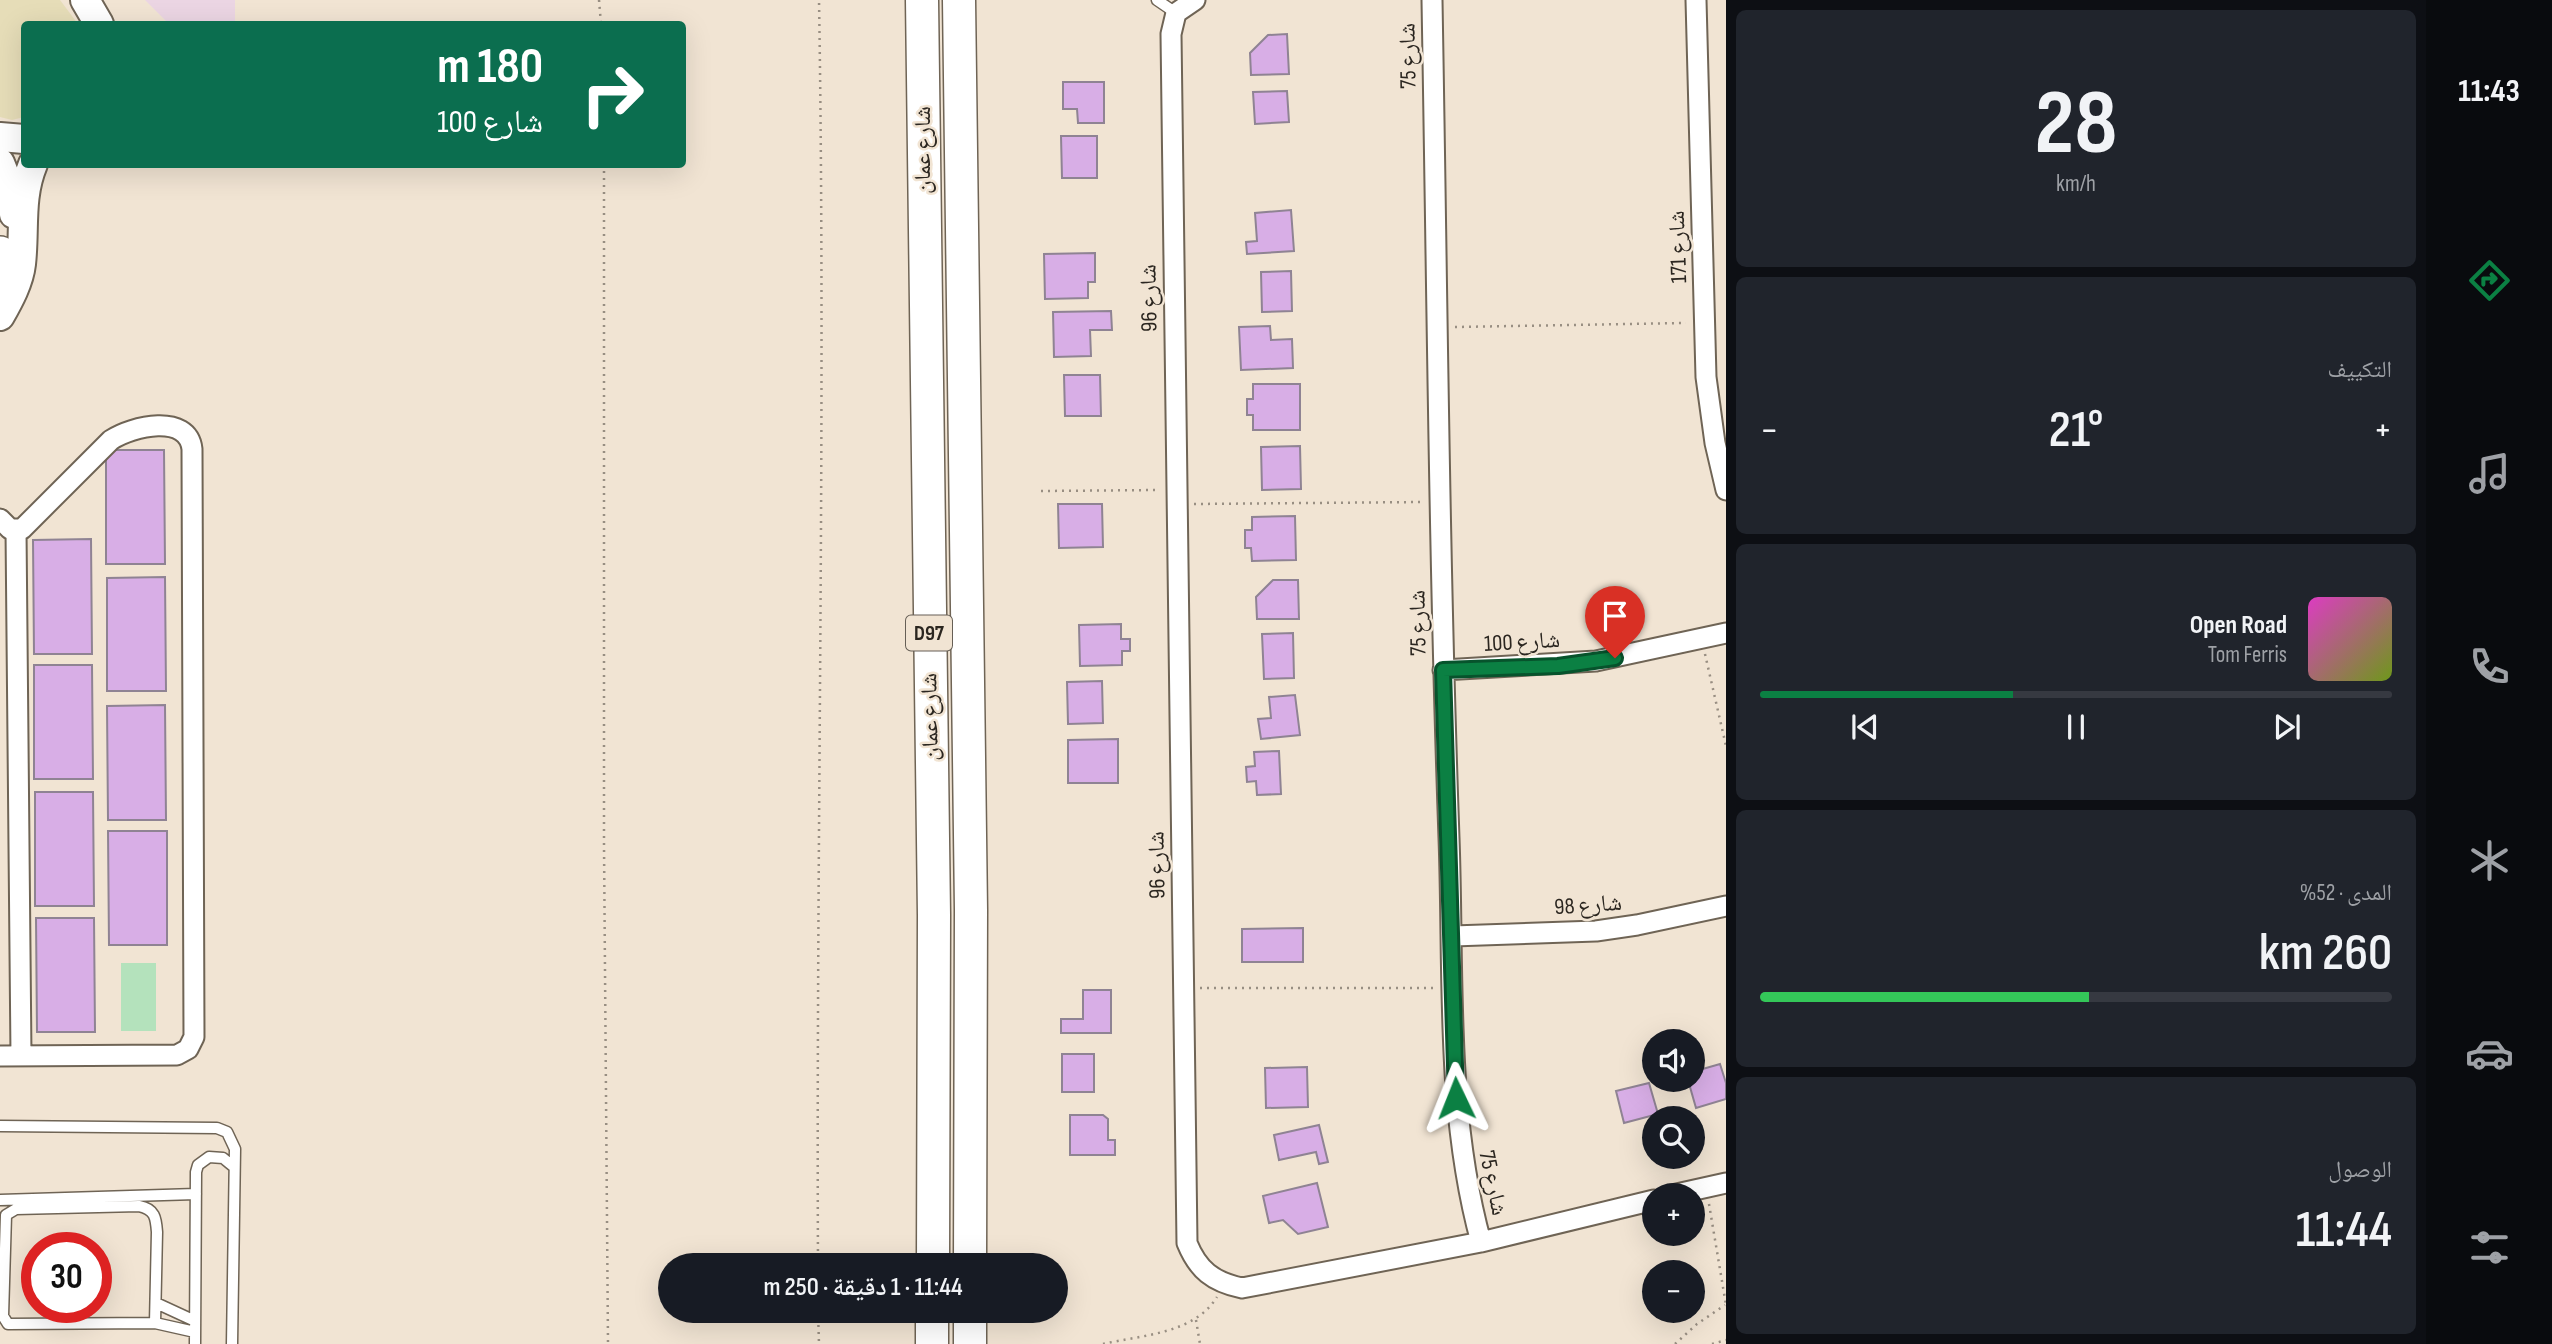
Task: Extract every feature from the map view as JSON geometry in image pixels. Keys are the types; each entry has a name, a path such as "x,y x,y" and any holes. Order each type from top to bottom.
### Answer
{"highway":[{"path":"0,254 0,285"}],"main road":[{"name":"شارع عمان","path":"922,0 934,915 933,1253"},
{"name":"شارع عمان","path":"959,0 971,910 970,1253"},
{"path":"932,1323 932,1344"},
{"path":"970,1323 970,1344"}],"street":[{"path":"85,0 97,21"},
{"path":"1176,13 1195,0"},
{"name":"شارع 75","path":"1432,0 1443,670 1457,1118 1467,1187 1481,1241"},
{"name":"شارع 171","path":"1696,0 1710,409 1726,490"},
{"name":"شارع 96","path":"1176,13 1171,44 1187,1243 1194,1260 1206,1275 1222,1284"},
{"path":"0,137 21,139"},
{"path":"0,163 10,188 14,211 13,245 0,293"},
{"path":"0,316 13,290 21,263 22,202 32,168"},
{"path":"0,1056 21,1056 177,1055 188,1049 194,1037 192,449 189,438 172,426 137,428 117,436 22,529 8,525 21,1056"},
{"name":"شارع 100","path":"1443,670 1596,661 1726,633"},
{"name":"شارع 98","path":"1452,936 1596,931 1726,906"},
{"path":"1222,1284 1242,1288 1260,1286 1481,1241 1642,1203"}],"lane":[{"path":"1157,0 1176,13"},
{"path":"0,1126 217,1128 227,1132 234,1142 232,1344"},
{"path":"195,1344 196,1172 203,1160 216,1156 234,1167"},
{"path":"195,1332 155,1323 8,1324 3,1316 5,1218 12,1210 42,1204 196,1194"},
{"path":"0,1200 42,1204 139,1206 153,1212 157,1232 155,1323"},
{"path":"156,1303 195,1321"}],"path":[{"path":"598,0 601,21"},
{"path":"818,1253 818,687 822,333 819,0"},
{"path":"604,168 604,845 608,1344"},
{"path":"1437,328 1705,323"},
{"path":"1041,491 1177,497 1440,501"},
{"path":"1702,639 1726,746"},
{"path":"1183,988 1454,988"},
{"path":"1675,1344 1697,1324 1726,1305 1716,1185"},
{"path":"1102,1344 1182,1327 1196,1320 1217,1298 1222,1284"},
{"path":"1196,1320 1200,1344"},
{"path":"818,1323 819,1344"},
{"path":"1712,1344 1726,1340"}],"shaded area":[{"path":"145,0 235,0 235,21 166,21"}],"green space":[{"path":"121,963 156,963 156,1031 121,1031"}],"sand":[{"path":"0,0 60,0 76,21 21,21 21,118 12,120 0,117"}],"building":[{"path":"1287,34 1289,74 1251,75 1250,53 1268,35"},
{"path":"1063,82 1104,82 1104,123 1078,123 1077,109 1063,109"},
{"path":"1287,91 1289,122 1255,124 1253,92"},
{"path":"1061,136 1097,136 1097,178 1062,178"},
{"path":"1291,210 1294,251 1247,254 1246,242 1257,241 1255,213"},
{"path":"1095,253 1095,282 1088,282 1088,298 1045,299 1044,254"},
{"path":"1291,271 1292,311 1262,312 1261,272"},
{"path":"1111,311 1112,330 1090,330 1091,356 1054,357 1053,312"},
{"path":"1270,326 1271,340 1292,339 1293,368 1241,370 1239,327"},
{"path":"1064,375 1100,375 1101,416 1065,416"},
{"path":"1253,384 1300,384 1300,430 1253,430 1253,415 1247,415 1247,399 1253,399"},
{"path":"1300,446 1301,489 1262,490 1261,447"},
{"path":"106,450 164,450 165,564 106,564"},
{"path":"1058,504 1102,504 1103,547 1059,548"},
{"path":"1295,516 1296,560 1252,561 1251,548 1245,548 1245,530 1252,530 1252,517"},
{"path":"91,539 92,654 34,654 33,540"},
{"path":"165,577 166,691 107,691 107,578"},
{"path":"1273,580 1298,580 1299,619 1257,619 1256,597"},
{"path":"1121,624 1121,639 1130,639 1130,651 1122,651 1122,665 1080,666 1079,625"},
{"path":"1293,633 1294,678 1264,679 1262,634"},
{"path":"34,665 92,665 93,779 34,779"},
{"path":"1102,681 1103,723 1068,724 1067,682"},
{"path":"1295,695 1300,735 1261,739 1258,719 1271,718 1269,697"},
{"path":"165,705 166,820 108,820 107,706"},
{"path":"1118,739 1118,783 1068,783 1068,740"},
{"path":"1279,751 1281,794 1257,795 1256,781 1247,782 1246,767 1255,766 1254,752"},
{"path":"35,792 93,792 94,906 35,906"},
{"path":"108,831 167,831 167,945 109,945"},
{"path":"36,918 94,918 95,1032 37,1032"},
{"path":"1303,928 1303,962 1242,962 1242,929"},
{"path":"1083,990 1111,990 1111,1033 1061,1033 1061,1019 1083,1019"},
{"path":"1062,1054 1094,1054 1094,1092 1062,1092"},
{"path":"1720,1064 1726,1083 1726,1099 1695,1106 1691,1092 1705,1092 1705,1068"},
{"path":"1307,1067 1308,1107 1266,1108 1265,1068"},
{"path":"1642,1085 1642,1092 1652,1092 1656,1106 1642,1106 1642,1118 1624,1123 1616,1091"},
{"path":"1070,1115 1103,1115 1108,1119 1108,1140 1115,1140 1115,1155 1070,1155"},
{"path":"1319,1125 1328,1162 1319,1164 1316,1152 1279,1160 1274,1135"},
{"path":"1317,1183 1328,1227 1298,1234 1283,1220 1269,1223 1263,1196"}],"route":[{"path":"1456,1098 1443,670 1558,666 1615,658"}]}
